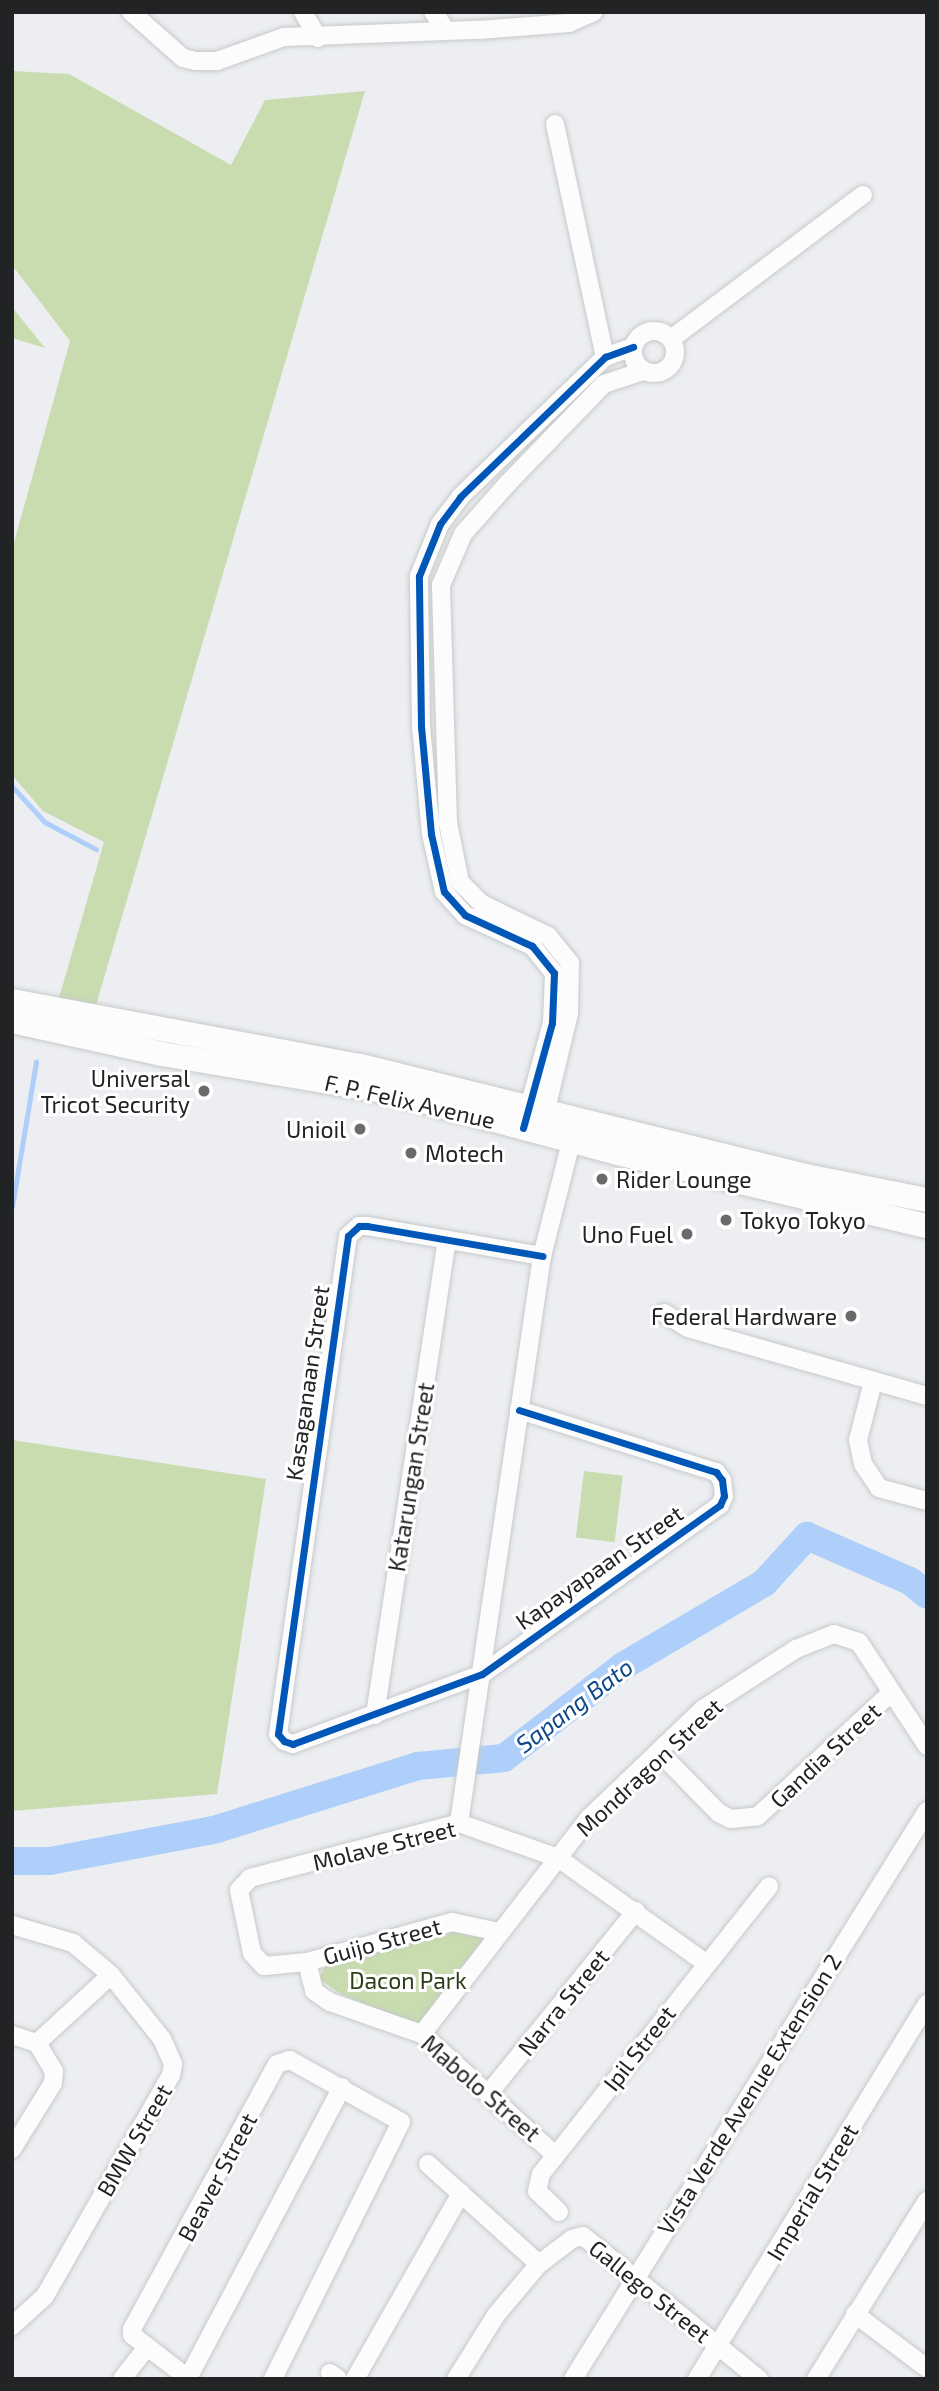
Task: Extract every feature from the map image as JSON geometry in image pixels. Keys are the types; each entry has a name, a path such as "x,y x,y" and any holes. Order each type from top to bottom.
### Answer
{"main road":[{"name":"F. P. Felix Avenue","path":"12,1001 360,1066 534,1120"},
{"name":"F. P. Felix Avenue","path":"12,1021 162,1054 389,1092 534,1120 927,1226"},
{"name":"F. P. Felix Avenue","path":"574,1130 927,1200"}],"street":[{"path":"131,12 183,58 217,61 284,37 318,38 446,30 565,18 594,12"},
{"path":"303,12 318,38"},
{"path":"433,12 446,30"},
{"path":"555,124 605,357"},
{"path":"671,339 863,195"},
{"path":"534,1120 552,1023 554,973 532,946 465,915 444,892 431,834 421,727 419,576 440,524 468,487 605,357 633,347 641,336 653,331 671,339"},
{"path":"534,1120 569,1013 570,962 548,936 482,904 460,882 448,824 441,585 463,534 604,384 643,371 655,374 668,369 675,358 671,339"},
{"path":"633,347 634,360 643,371"},
{"path":"440,524 463,534"},
{"path":"421,727 445,728"},
{"path":"459,1823 542,1256 574,1130"},
{"name":"Kasaganaan Street","path":"278,1734 348,1236 359,1226 367,1226 542,1256"},
{"name":"Katarungan Street","path":"374,1715 447,1240"},
{"path":"664,1312 688,1328 927,1396"},
{"path":"873,1382 858,1440 863,1464 880,1488 927,1501"},
{"name":"Kapayapaan Street","path":"278,1734 293,1744 482,1674 720,1505 724,1496 722,1480 716,1472 519,1410"},
{"name":"Mondragon Street","path":"422,2034 590,1817 703,1709 796,1649 834,1634 859,1642 927,1746"},
{"name":"Gandia Street","path":"659,1752 719,1813 731,1819 758,1816 891,1693"},
{"name":"Vista Verde Avenue Extension 2","path":"573,2379 927,1811"},
{"name":"Molave Street","path":"307,1962 258,1963 239,1890 250,1878 459,1823 558,1858 706,1963"},
{"name":"Ipil Street","path":"559,2211 536,2185 555,2155 769,1886"},
{"name":"Narra Street","path":"489,2093 636,1912"},
{"name":"Guijo Street","path":"307,1962 452,1922 499,1932"},
{"name":"BMW Street","path":"12,1926 73,1943 111,1975 162,2039 173,2064 171,2075 45,2296 12,2326"},
{"name":"Mabolo Street","path":"307,1962 314,1991 330,2002 422,2034 555,2155"},
{"path":"37,2043 111,1975"},
{"name":"Imperial Street","path":"697,2379 927,2004"},
{"path":"12,2035 37,2043 50,2060 53,2083 12,2149"},
{"name":"Beaver Street","path":"147,2347 132,2335 132,2329 277,2064 290,2060 401,2122 272,2379"},
{"path":"122,2379 147,2347 188,2379 342,2087"},
{"path":"428,2164 539,2264"},
{"path":"355,2379 461,2193"},
{"path":"816,2379 855,2314 921,2223 927,2201"},
{"name":"Gallego Street","path":"456,2379 496,2315 539,2264 572,2239 583,2236 759,2379"},
{"path":"855,2314 927,2368"}],"green space":[{"path":"12,71 69,74 231,165 265,100 365,91 96,1005 59,998 104,842 43,811 12,775 12,550 70,341 12,265"},
{"path":"12,307 45,348 12,338"},
{"path":"12,1440 266,1479 217,1794 12,1811"},
{"path":"584,1471 623,1476 615,1542 576,1538"},
{"name":"Dacon Park","path":"447,1929 489,1936 423,2029 341,1994 319,1979 326,1964"}],"waterway":[{"path":"12,786 45,822 96,849"},
{"path":"12,1207 36,1062"},
{"name":"Sapang Bato","path":"12,1861 50,1861 217,1829 418,1766 504,1758 623,1666 764,1583 807,1536 910,1581 927,1595"}],"cycle path":[{"path":"523,1128 552,1023 554,973 532,946 465,915 444,892 431,834 421,727 419,576 440,524 460,497 605,357 633,347"},
{"path":"519,1410 716,1472 722,1480 724,1496 720,1505 482,1674 293,1744 284,1741 278,1734 348,1236 359,1226 367,1226 542,1256"}],"place":[{"name":"Universal Tricot Security","path":"204,1091"},
{"name":"Unioil","path":"360,1129"},
{"name":"Motech","path":"411,1153"},
{"name":"Rider Lounge","path":"602,1179"},
{"name":"Tokyo Tokyo","path":"726,1220"},
{"name":"Uno Fuel","path":"687,1234"},
{"name":"Federal Hardware","path":"851,1316"}]}
